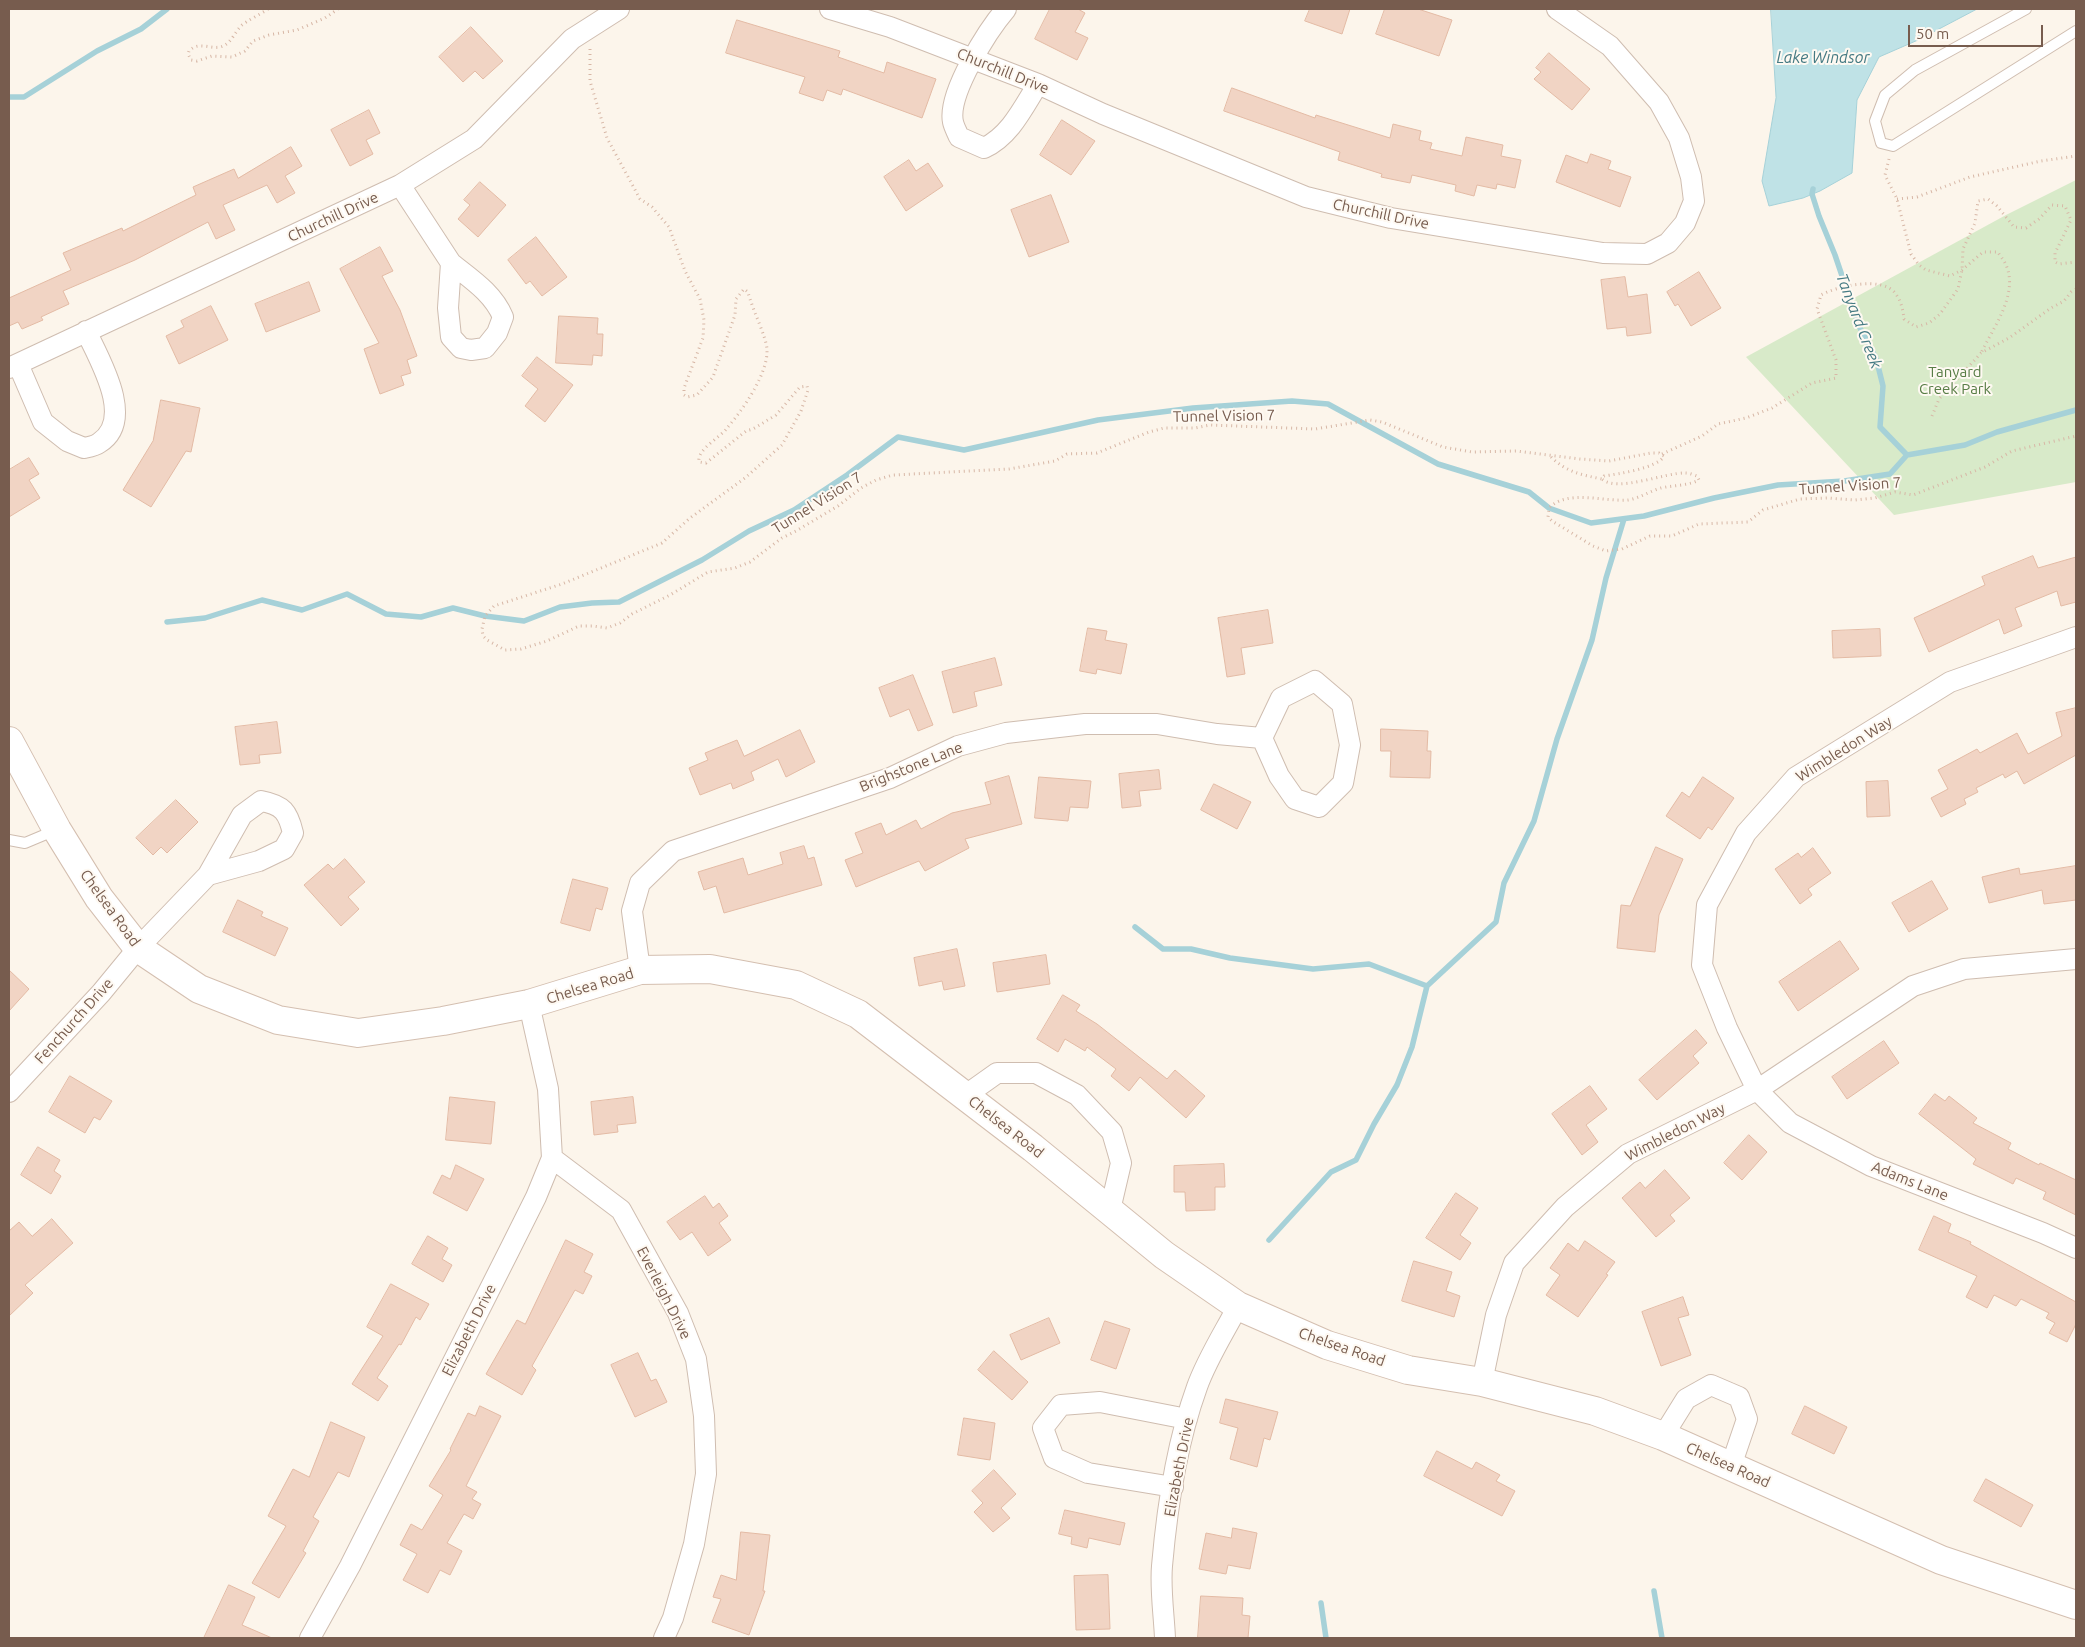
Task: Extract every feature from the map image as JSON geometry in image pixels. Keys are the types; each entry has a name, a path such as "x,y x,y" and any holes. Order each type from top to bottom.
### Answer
{"street":[{"name":"Churchill Drive","path":"13,366 229,267 400,185 474,139 572,39 619,9"},
{"name":"Churchill Drive","path":"830,9 890,28 1038,84 1103,114 1306,197 1400,220 1603,253 1647,254 1668,243 1685,224 1694,201 1691,178 1679,138 1659,102 1610,46 1557,9"},
{"path":"1005,9 972,58 955,103 952,122 958,137 984,148 995,143 1005,135 1038,84"},
{"path":"400,185 451,263"},
{"path":"13,366 43,422 67,441 84,448 99,443 112,428 116,415 108,379 86,331"},
{"name":"Wimbledon Way","path":"1757,1090 1727,1028 1702,965 1707,905 1746,833 1796,777 1950,682 2076,637"},
{"path":"1315,681 1342,704 1350,745 1342,783 1319,807 1295,799 1279,776 1262,738 1281,698 1315,681"},
{"name":"Brighstone Lane","path":"640,970 632,911 640,883 673,851 890,778 958,746 1006,733 1085,724 1157,724 1217,734 1262,738"},
{"name":"Chelsea Road","path":"9,741 26,769 57,830 99,898 138,948 199,989 208,993 278,1020 358,1033 444,1021 529,1004 640,970 710,969 796,985 858,1014 966,1096 1164,1255 1238,1306 1326,1345 1408,1370 1482,1382 1595,1411 1663,1436 1941,1560 2076,1605"},
{"name":"Fenchurch Drive","path":"9,1092 101,992 138,948 208,875"},
{"name":"Wimbledon Way","path":"1482,1382 1496,1315 1514,1263 1565,1207 1628,1154 1757,1090 1913,986 1964,969 2076,959"},
{"name":"Elizabeth Drive","path":"310,1638 350,1566 510,1249 536,1197 552,1158 548,1089 529,1004"},
{"path":"966,1096 998,1073 1036,1073 1077,1095 1112,1132 1121,1163 1110,1210"},
{"name":"Adams Lane","path":"1757,1090 1790,1123 1871,1166 2043,1233 2076,1248"},
{"name":"Everleigh Drive","path":"552,1158 620,1210 678,1313 696,1358 704,1416 706,1474 694,1544 673,1618 664,1638"},
{"name":"Elizabeth Drive","path":"1165,1638 1162,1568 1173,1487 1187,1419 1197,1386 1238,1306"},
{"path":"1663,1436 1686,1399 1711,1385 1739,1397 1747,1419 1731,1466"},
{"path":"1173,1487 1088,1473 1054,1458 1043,1428 1060,1405 1100,1402 1187,1419"}],"lane":[{"path":"2026,9 1915,70 1885,95 1875,121 1881,143 1893,146 2076,31"},
{"path":"9,840 25,843 57,830"}],"path":[{"path":"268,9 242,24 228,44 221,48 198,46 189,51 189,58 197,61 212,56 232,57 245,51 253,40 297,30 325,18 338,9"},
{"name":"Tunnel Vision 7","path":"588,42 592,54 590,81 607,138 640,199 652,207 669,227 685,271 700,299 704,320 704,338 684,388 684,395 687,397 697,395 714,377 735,315 736,299 744,289 748,292 751,305 768,348 762,373 739,414 726,430 705,449 700,456 699,462 706,463 746,431 753,429 776,415 800,387 807,386 808,390 801,411 782,445 746,478 690,518 662,543 515,601 494,606 485,616 482,629 483,636 505,650 521,649 547,641 579,626 607,628 620,623 632,614 708,572 735,568 750,562 782,538 796,532 876,480 893,475 1009,469 1054,461 1066,454 1097,453 1157,430 1195,428 1210,425 1315,428 1370,420 1382,422 1443,447 1472,452 1516,451 1610,461 1651,453 1662,454"},
{"path":"1893,146 1885,175 1897,199 1912,254 1918,265 1926,270 1950,276 1962,270 1983,252 1998,252 2006,265 2009,281 2008,296 1981,353 1939,399 1932,416"},
{"path":"1897,199 1916,197 1970,177 2041,161 2076,156"},
{"path":"1550,456 1559,465 1573,473 1602,479 1604,476 1628,472 1661,461 1664,456 1662,454 1702,436 1718,424 1746,418 1772,408 1812,383 1836,378 1836,360 1818,309 1821,295 1838,288 1864,283 1882,286 1894,292 1902,306 1904,319 1916,327 1929,323 1940,314 1958,289 1962,270 1963,249 1974,223 1978,201 1988,199 1997,206 2014,227 2026,228 2039,219 2052,205 2065,206 2071,220 2055,253 2055,262 2059,264 2076,262"},
{"path":"1981,353 2010,338 2051,308 2064,301 2076,289"},
{"name":"Tunnel Vision 7","path":"1602,479 1608,483 1630,483 1687,472 1697,476 1699,480 1691,484 1672,485 1628,500 1593,498 1554,502 1549,508 1548,517 1552,521 1581,540 1606,551 1622,549 1650,536 1672,536 1699,524 1748,522 1763,510 1800,499 1855,500 1875,498 1896,492 1914,494 1985,467 2012,451 2076,436"}],"green space":[{"name":"Tanyard Creek Park","path":"2076,180 2076,482 1894,515 1746,357 2006,215"}],"water":[{"name":"Lake Windsor","path":"1771,9 1977,9 1918,40 1879,57 1857,100 1852,173 1803,198 1769,206 1762,181 1776,98"}],"building":[{"path":"1050,9 1078,9 1085,13 1075,32 1088,38 1077,60 1035,39"},
{"path":"1310,9 1350,9 1342,34 1305,21"},
{"path":"1385,9 1418,9 1452,20 1439,56 1376,34"},
{"path":"737,20 840,51 838,57 884,73 887,62 936,79 922,118 843,89 841,95 827,90 823,101 799,93 805,77 726,53"},
{"path":"471,27 503,61 483,79 475,71 463,82 439,57"},
{"path":"1549,53 1590,89 1572,110 1534,79 1541,72 1536,68"},
{"path":"1232,88 1315,118 1316,115 1390,138 1393,124 1421,131 1419,140 1432,143 1430,149 1462,156 1466,137 1503,145 1501,156 1521,160 1515,188 1497,184 1496,189 1477,185 1474,196 1455,191 1456,185 1412,175 1410,183 1381,177 1382,174 1338,160 1340,152 1224,111"},
{"path":"369,110 380,133 366,140 373,154 350,166 331,130"},
{"path":"1062,120 1095,141 1071,175 1040,155"},
{"path":"291,147 302,166 285,176 295,193 277,203 267,185 223,205 235,230 216,239 208,222 135,260 63,291 69,304 41,317 43,320 22,329 18,322 9,326 9,298 71,270 63,253 122,228 123,231 196,195 193,187 234,169 238,178"},
{"path":"1591,154 1611,161 1608,169 1631,177 1620,207 1556,182 1566,155 1587,163"},
{"path":"909,160 916,171 928,163 943,186 906,211 884,177"},
{"path":"480,182 506,205 478,237 458,219 470,205 464,200"},
{"path":"1051,195 1069,242 1029,257 1011,210"},
{"path":"536,237 567,277 542,296 530,281 526,284 508,260"},
{"path":"380,247 393,271 382,276 400,310 417,356 407,360 411,373 401,376 404,385 380,394 364,349 379,343 340,269"},
{"path":"1699,272 1721,308 1691,326 1678,304 1675,306 1667,292"},
{"path":"1625,277 1628,297 1647,294 1651,333 1627,336 1626,327 1607,329 1601,280"},
{"path":"309,282 320,311 266,332 255,304"},
{"path":"211,306 228,340 179,364 166,336 184,327 181,321"},
{"path":"559,316 598,318 597,334 603,334 602,356 593,355 592,365 556,363"},
{"path":"537,357 573,385 545,422 525,406 538,389 522,376"},
{"path":"161,400 200,408 191,452 186,451 151,507 123,490 153,441"},
{"path":"29,458 39,474 29,480 40,498 9,517 9,470"},
{"path":"2033,556 2038,568 2076,557 2076,602 2061,606 2057,591 2015,608 2022,626 2004,634 1999,619 1929,652 1914,618 1985,585 1982,577"},
{"path":"1268,610 1273,643 1241,648 1245,674 1227,677 1218,618"},
{"path":"1088,628 1107,631 1105,640 1127,644 1121,674 1097,669 1096,674 1080,671"},
{"path":"1880,629 1881,656 1833,658 1832,631"},
{"path":"995,658 1002,685 974,692 977,706 953,713 942,672"},
{"path":"913,675 933,725 918,731 909,709 890,717 879,688"},
{"path":"2076,708 2076,755 2024,784 2017,771 2005,778 2003,774 1976,788 1978,792 1964,799 1966,804 1941,817 1931,798 1948,789 1938,770 1977,749 1980,753 2017,733 2028,754 2062,736 2056,713"},
{"path":"277,722 281,753 259,755 260,763 240,765 235,727"},
{"path":"1381,729 1428,731 1427,751 1431,751 1430,778 1390,777 1391,751 1381,751"},
{"path":"800,730 815,762 786,777 778,759 751,772 754,780 733,789 731,783 700,795 689,768 708,760 705,753 737,740 744,756"},
{"path":"1159,770 1161,789 1139,791 1141,806 1122,808 1119,774"},
{"path":"1009,776 1022,824 965,839 969,848 925,871 919,861 856,887 845,860 863,853 855,833 881,823 886,835 916,820 921,829 952,813 991,804 985,783"},
{"path":"1039,777 1091,781 1088,808 1070,807 1068,821 1035,818"},
{"path":"1703,777 1734,798 1712,830 1708,827 1700,839 1666,816 1682,792 1689,797"},
{"path":"1888,781 1890,816 1867,817 1866,782"},
{"path":"1214,784 1251,802 1237,829 1201,810"},
{"path":"176,800 198,822 167,853 161,847 153,855 136,838"},
{"path":"804,846 808,859 814,857 822,885 724,913 716,886 704,890 698,872 743,858 748,875 783,864 780,853"},
{"path":"1656,847 1683,859 1659,915 1655,952 1617,948 1621,905 1630,906"},
{"path":"1813,848 1831,873 1808,889 1812,895 1800,904 1775,869 1798,853 1801,857"},
{"path":"345,859 365,882 348,897 359,909 341,926 304,885 328,864 333,869"},
{"path":"2076,866 2076,900 2044,904 2042,890 1989,903 1982,877 2019,868 2020,874"},
{"path":"573,879 608,888 602,910 596,908 590,931 561,923"},
{"path":"1932,881 1948,909 1909,932 1892,903"},
{"path":"238,900 263,912 261,916 288,928 275,956 223,932"},
{"path":"1840,941 1859,969 1798,1011 1779,982"},
{"path":"957,949 965,986 944,990 942,981 919,986 914,958"},
{"path":"1046,955 1050,984 997,992 993,963"},
{"path":"9,970 29,989 9,1011"},
{"path":"1063,995 1080,1005 1076,1011 1097,1024 1167,1079 1175,1070 1205,1096 1186,1118 1140,1077 1129,1091 1111,1076 1116,1069 1087,1047 1085,1051 1065,1039 1058,1052 1037,1039"},
{"path":"1696,1030 1707,1043 1693,1056 1699,1063 1657,1100 1639,1080"},
{"path":"1884,1041 1899,1063 1847,1099 1832,1077"},
{"path":"70,1076 112,1101 100,1120 94,1117 85,1133 49,1112"},
{"path":"1590,1086 1607,1109 1586,1125 1598,1142 1582,1155 1552,1114"},
{"path":"1935,1094 1945,1101 1949,1096 1977,1118 1973,1123 2011,1143 2008,1149 2039,1165 2040,1163 2076,1180 2076,1215 2043,1199 2046,1192 2016,1178 2013,1184 1973,1164 1976,1159 1919,1114"},
{"path":"450,1097 495,1102 491,1144 446,1140"},
{"path":"633,1097 636,1123 617,1125 618,1132 594,1135 591,1102"},
{"path":"1749,1135 1767,1152 1742,1180 1724,1163"},
{"path":"38,1147 60,1160 54,1171 61,1176 51,1194 21,1175"},
{"path":"1224,1164 1225,1187 1215,1187 1215,1210 1186,1211 1185,1192 1174,1192 1174,1166"},
{"path":"456,1165 484,1179 467,1211 433,1193 442,1175 450,1179"},
{"path":"1665,1170 1690,1198 1670,1215 1675,1221 1656,1237 1622,1198 1640,1182 1645,1188"},
{"path":"1456,1193 1478,1208 1460,1235 1471,1243 1460,1260 1426,1238"},
{"path":"705,1196 713,1208 719,1203 728,1216 719,1223 731,1240 708,1256 692,1232 680,1240 667,1222"},
{"path":"1934,1216 1951,1224 1948,1232 1971,1242 1970,1244 2076,1302 2076,1324 2067,1342 2049,1333 2055,1323 2046,1318 2049,1313 2021,1299 2016,1306 1994,1295 1987,1308 1966,1297 1977,1276 1919,1250"},
{"path":"52,1219 73,1243 25,1285 33,1293 9,1316 9,1231 19,1222 32,1236"},
{"path":"428,1236 448,1248 442,1259 452,1265 443,1282 412,1264"},
{"path":"566,1240 593,1254 584,1272 592,1276 583,1294 575,1290 532,1366 536,1370 522,1395 486,1374 517,1320 525,1324"},
{"path":"1585,1241 1615,1262 1578,1317 1546,1295 1560,1275 1550,1268 1568,1243 1578,1251"},
{"path":"1414,1261 1452,1272 1446,1291 1460,1296 1454,1317 1402,1301"},
{"path":"391,1284 429,1304 420,1320 416,1317 401,1345 399,1344 377,1378 388,1386 378,1401 352,1384 383,1336 367,1327"},
{"path":"1683,1297 1689,1315 1678,1318 1691,1355 1661,1366 1642,1312"},
{"path":"1049,1318 1060,1343 1021,1360 1010,1335"},
{"path":"1105,1321 1130,1329 1116,1369 1091,1360"},
{"path":"994,1351 1028,1382 1012,1400 978,1370"},
{"path":"638,1353 651,1381 656,1379 667,1402 635,1417 611,1365"},
{"path":"1226,1399 1278,1412 1270,1440 1264,1438 1257,1467 1230,1459 1238,1428 1220,1423"},
{"path":"480,1406 501,1416 466,1486 477,1492 472,1499 481,1504 473,1519 464,1514 447,1543 462,1551 450,1575 440,1570 428,1593 403,1580 417,1554 400,1545 411,1524 422,1530 443,1495 429,1486 451,1450 468,1413 475,1416"},
{"path":"1805,1406 1847,1427 1834,1454 1792,1434"},
{"path":"964,1418 995,1423 990,1460 958,1455"},
{"path":"331,1422 365,1437 349,1477 338,1472 313,1517 319,1521 303,1551 306,1553 279,1598 252,1583 286,1526 268,1516 293,1469 309,1477"},
{"path":"1437,1451 1472,1469 1476,1462 1500,1475 1496,1481 1515,1491 1502,1516 1424,1476"},
{"path":"994,1470 1016,1494 1001,1508 1010,1518 993,1532 974,1512 983,1503 972,1491"},
{"path":"1986,1479 2033,1505 2021,1527 1974,1501"},
{"path":"1065,1510 1125,1523 1120,1545 1089,1538 1087,1548 1071,1544 1072,1537 1059,1534"},
{"path":"1233,1528 1257,1533 1250,1569 1228,1565 1226,1574 1199,1569 1206,1533 1231,1538"},
{"path":"741,1532 770,1535 763,1591 765,1591 749,1635 712,1622 721,1599 713,1597 721,1575 736,1580"},
{"path":"1108,1575 1110,1629 1076,1630 1074,1576"},
{"path":"229,1585 255,1597 242,1625 272,1638 204,1638"},
{"path":"1201,1596 1243,1598 1242,1615 1250,1616 1248,1638 1198,1638"}],"waterway":[{"path":"9,97 24,97 97,51 141,29 167,9"},
{"name":"Tanyard Creek","path":"1813,189 1812,194 1819,216 1835,255 1859,326 1876,358 1883,386 1880,427 1907,455 1965,445 1997,432 2076,410"},
{"path":"167,622 205,618 262,600 302,610 347,594 386,614 421,617 453,608 485,616 524,621 560,607 619,602 702,560 749,531 794,510 847,475 898,437 964,450 1098,420 1193,408 1292,401 1328,404 1438,464 1529,492 1549,508 1591,523 1644,516 1714,498 1778,485 1844,481 1890,474 1907,455"},
{"path":"1269,1240 1331,1172 1356,1160 1397,1085 1412,1047 1427,986 1496,922 1504,883 1534,821 1557,739 1592,640 1606,578 1624,519"},
{"path":"1135,927 1163,949 1191,949 1230,958 1313,969 1369,964 1427,986"},
{"path":"1654,1591 1662,1638"},
{"path":"1321,1603 1326,1638"}]}
